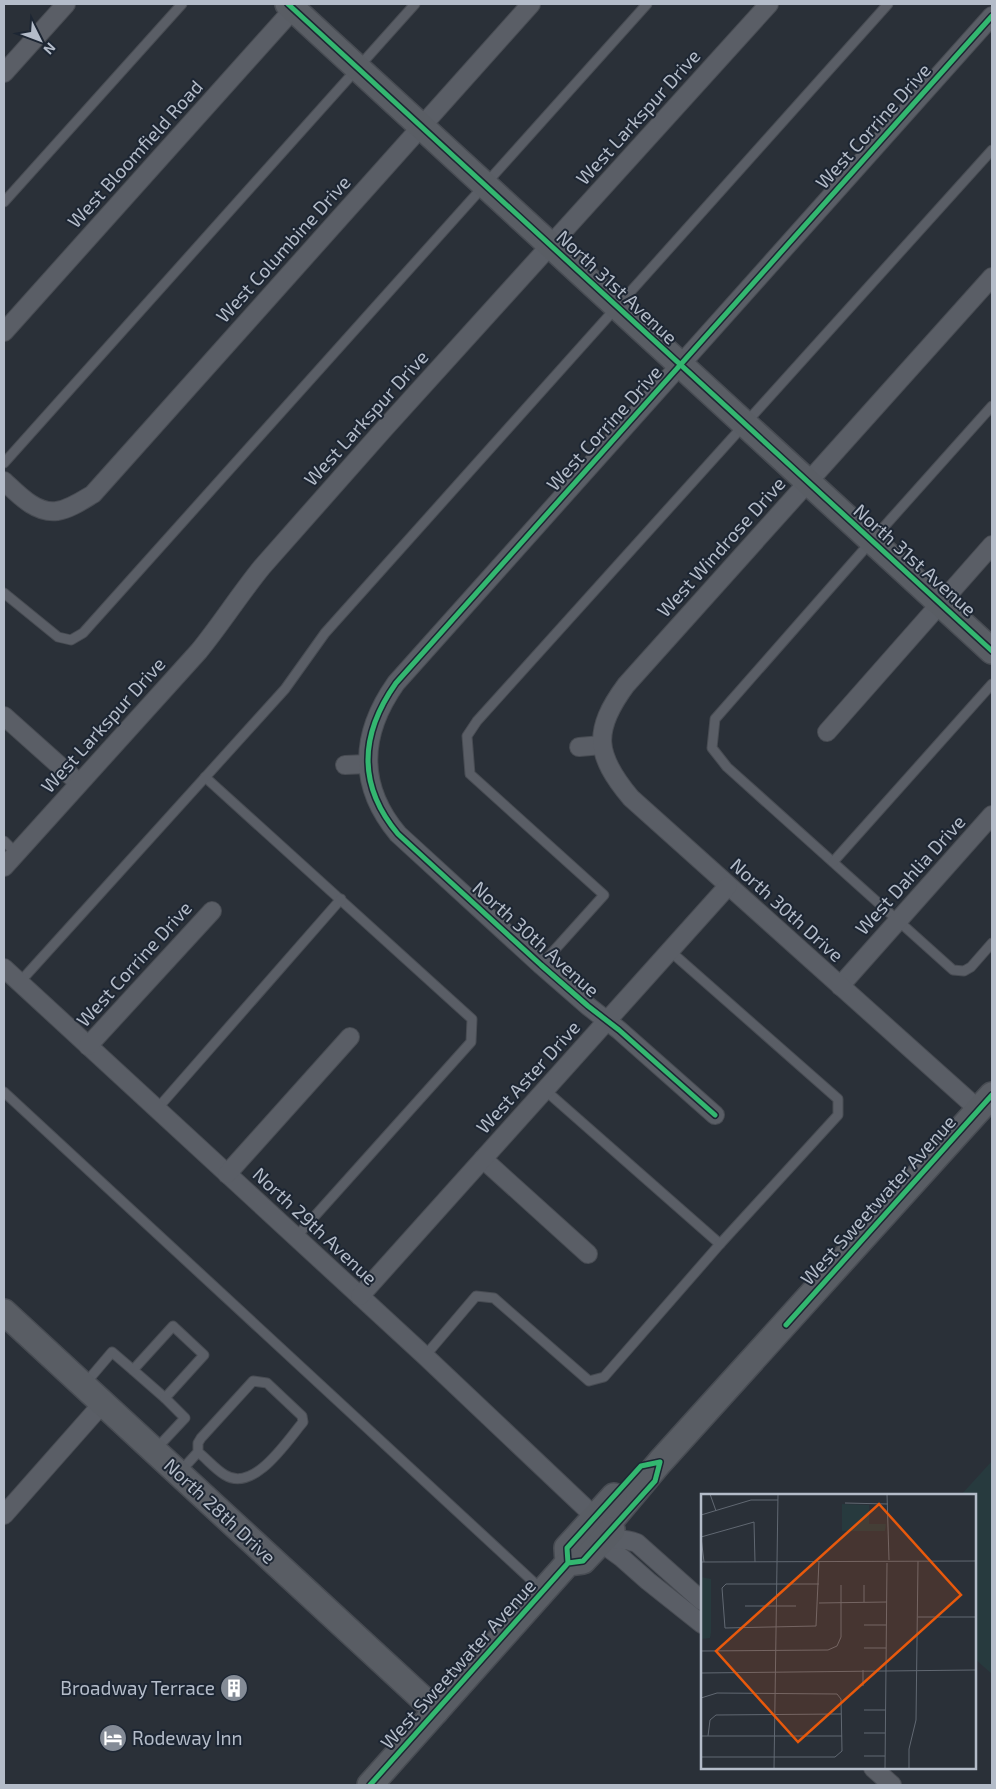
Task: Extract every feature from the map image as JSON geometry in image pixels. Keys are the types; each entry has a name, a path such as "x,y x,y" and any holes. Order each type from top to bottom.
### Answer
{"street":[{"path":"4,73 66,4"},
{"name":"West Columbine Drive","path":"4,481 21,497 44,510 58,511 77,504 93,494 531,4"},
{"name":"West Larkspur Drive","path":"4,867 10,847 79,783 210,638 262,567 768,4"},
{"name":"North 31st Avenue","path":"294,5 358,68 992,651"},
{"name":"West Bloomfield Road","path":"4,332 294,5"},
{"name":"West Corrine Drive","path":"367,764 372,727 384,700 396,684 992,16"},
{"name":"West Windrose Drive","path":"602,745 608,714 626,685 992,276"},
{"path":"827,732 992,545"},
{"path":"4,716 79,783"},
{"path":"579,747 602,745"},
{"name":"North 30th Drive","path":"602,745 608,765 619,784 631,798 840,986 986,1102"},
{"path":"345,765 367,764"},
{"name":"North 30th Avenue","path":"367,764 373,794 388,823 398,834 541,965 715,1115"},
{"name":"West Dahlia Drive","path":"840,986 992,815"},
{"name":"West Aster Drive","path":"360,1296 728,886"},
{"name":"West Corrine Drive","path":"88,1046 212,911"},
{"name":"North 29th Avenue","path":"4,968 425,1356 611,1517"},
{"path":"227,1174 350,1037"},
{"name":"West Sweetwater Avenue","path":"370,1785 543,1591 567,1556 611,1517 641,1466 660,1462 986,1102"},
{"path":"483,1159 588,1254"},
{"name":"North 28th Drive","path":"4,1312 436,1711"},
{"path":"4,1515 103,1403"},
{"path":"600,1542 611,1517"},
{"path":"600,1542 618,1539 637,1543 701,1600"},
{"path":"600,1542 701,1623"},
{"name":"West Sweetwater Avenue","path":"567,1556 583,1561 600,1542"},
{"path":"874,1769 892,1785"}],"lane":[{"path":"4,202 182,4"},
{"path":"4,463 415,4"},
{"path":"4,592 58,637 71,640 83,632 647,4"},
{"path":"19,983 285,689 325,633 888,4"},
{"path":"541,965 604,895 470,774 467,736 484,714 992,150"},
{"path":"992,406 715,719 712,748 727,767 953,970 964,971 992,943"},
{"path":"833,862 992,684"},
{"path":"205,777 472,1018 471,1042 296,1237"},
{"path":"157,1109 341,899"},
{"path":"425,1356 476,1296 485,1296 494,1298 588,1381 604,1377 720,1244 838,1115 838,1099 670,950"},
{"path":"545,1090 720,1244"},
{"path":"4,1092 543,1591"},
{"path":"133,1370 173,1326 204,1356 165,1398"},
{"path":"84,1385 112,1352 165,1398 184,1418 155,1451"},
{"path":"179,1473 198,1452 198,1443 201,1438 254,1381 267,1383 302,1416 303,1422 265,1466 242,1480 226,1476 198,1452"}],"green space":[{"path":"992,1461 992,1674 976,1660 976,1494 962,1494"}],"cycle path":[{"path":"288,4 992,651"},
{"path":"715,1115 619,1030 541,965 398,834 385,816 375,797 368,759 370,740 375,721 396,683 992,16"},
{"path":"786,1325 992,1095"},
{"path":"370,1785 568,1563 583,1561 655,1481 660,1462 641,1466 567,1548 568,1563"}],"place":[{"name":"Broadway Terrace","path":"234,1688"},
{"name":"Rodeway Inn","path":"113,1738"}]}
